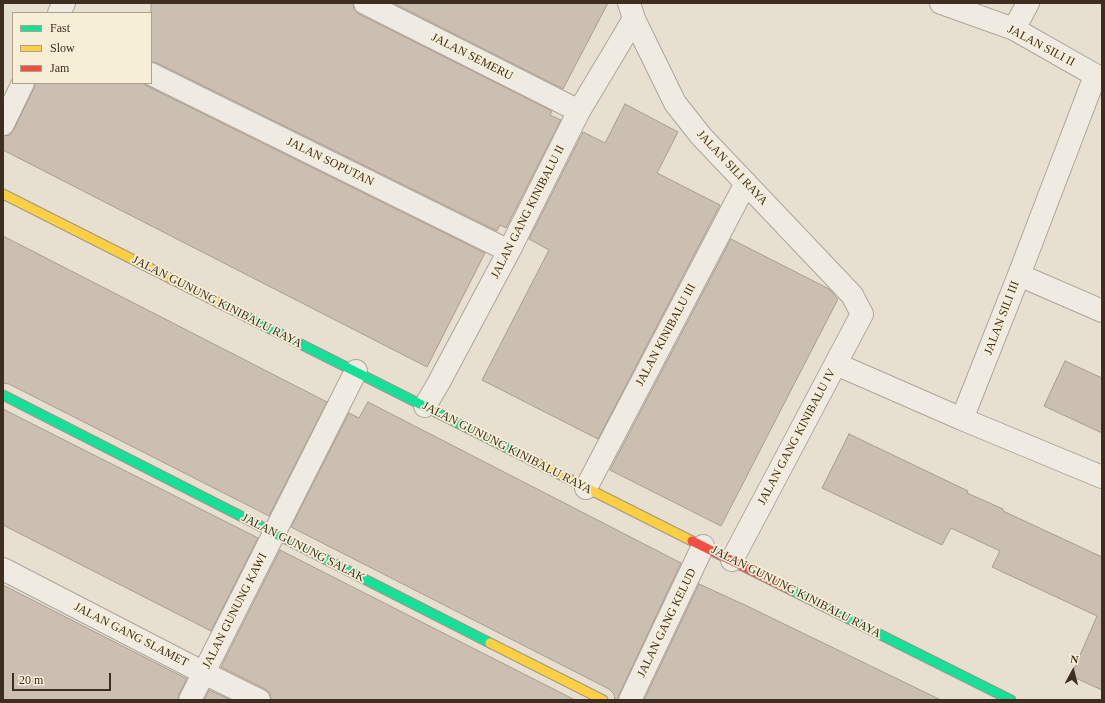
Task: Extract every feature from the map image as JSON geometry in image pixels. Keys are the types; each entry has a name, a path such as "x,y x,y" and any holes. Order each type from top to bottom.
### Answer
{"street":[{"path":"60,12 64,3"},
{"name":"JALAN SEMERU","path":"365,3 579,111"},
{"name":"JALAN SILI II","path":"941,3 1014,30 1098,77"},
{"path":"1014,30 1028,3"},
{"name":"JALAN GANG KINIBALU II","path":"425,406 509,251 579,111 632,11"},
{"name":"JALAN SILI RAYA","path":"632,11 675,102 701,136 852,295 862,314"},
{"name":"JALAN SOPUTAN","path":"152,74 509,251"},
{"name":"JALAN SILI III","path":"962,419 1098,77"},
{"path":"3,124 23,84"},
{"name":"JALAN KINIBALU III","path":"586,488 746,183"},
{"name":"JALAN GUNUNG KINIBALU RAYA","path":"3,194 586,488 1011,700"},
{"path":"1019,275 1102,311"},
{"name":"JALAN GANG KINIBALU IV","path":"732,560 862,314"},
{"path":"836,364 962,419 1102,477"},
{"name":"JALAN GUNUNG KAWI","path":"190,700 356,371"},
{"name":"JALAN GUNUNG SALAK","path":"3,395 603,700"},
{"name":"JALAN GANG KELUD","path":"630,700 703,546"},
{"name":"JALAN GANG SLAMET","path":"3,569 204,673 260,700"}],"building":[{"path":"151,3 353,3 354,10 359,14 552,111 550,115 561,120 506,228 500,225 497,231 157,63 152,62"},
{"path":"393,3 608,3 563,89"},
{"path":"35,84 144,84 485,253 427,367 3,150 3,136 10,135 14,129"},
{"path":"625,104 678,132 657,173 720,205 598,439 482,380 549,250 529,239 583,132 605,143"},
{"path":"3,236 327,402 269,516 9,384 3,383"},
{"path":"731,239 829,289 838,299 721,526 610,470"},
{"path":"1065,361 1102,378 1102,433 1044,406"},
{"path":"368,402 681,563 618,700 615,700 614,694 609,689 291,527 349,413 359,418"},
{"path":"3,409 258,538 211,631 3,525"},
{"path":"849,434 968,491 967,493 1003,509 1003,511 1102,557 1102,690 1071,676 1097,616 992,567 1000,551 951,528 942,545 822,488"},
{"path":"280,550 575,700 271,700 270,693 265,689 221,667"},
{"path":"699,584 747,606 941,700 644,700"},
{"path":"3,585 187,679 179,694 178,700 3,700"},
{"path":"209,690 231,700 204,700"}],"traffic: fast":[{"path":"219,303 535,462"},
{"path":"3,395 490,643"},
{"path":"791,590 1011,700"}],"traffic: slow":[{"path":"3,194 219,303"},
{"path":"535,462 692,541"},
{"path":"490,643 603,700"}],"traffic: jam":[{"path":"692,541 791,590"}]}
